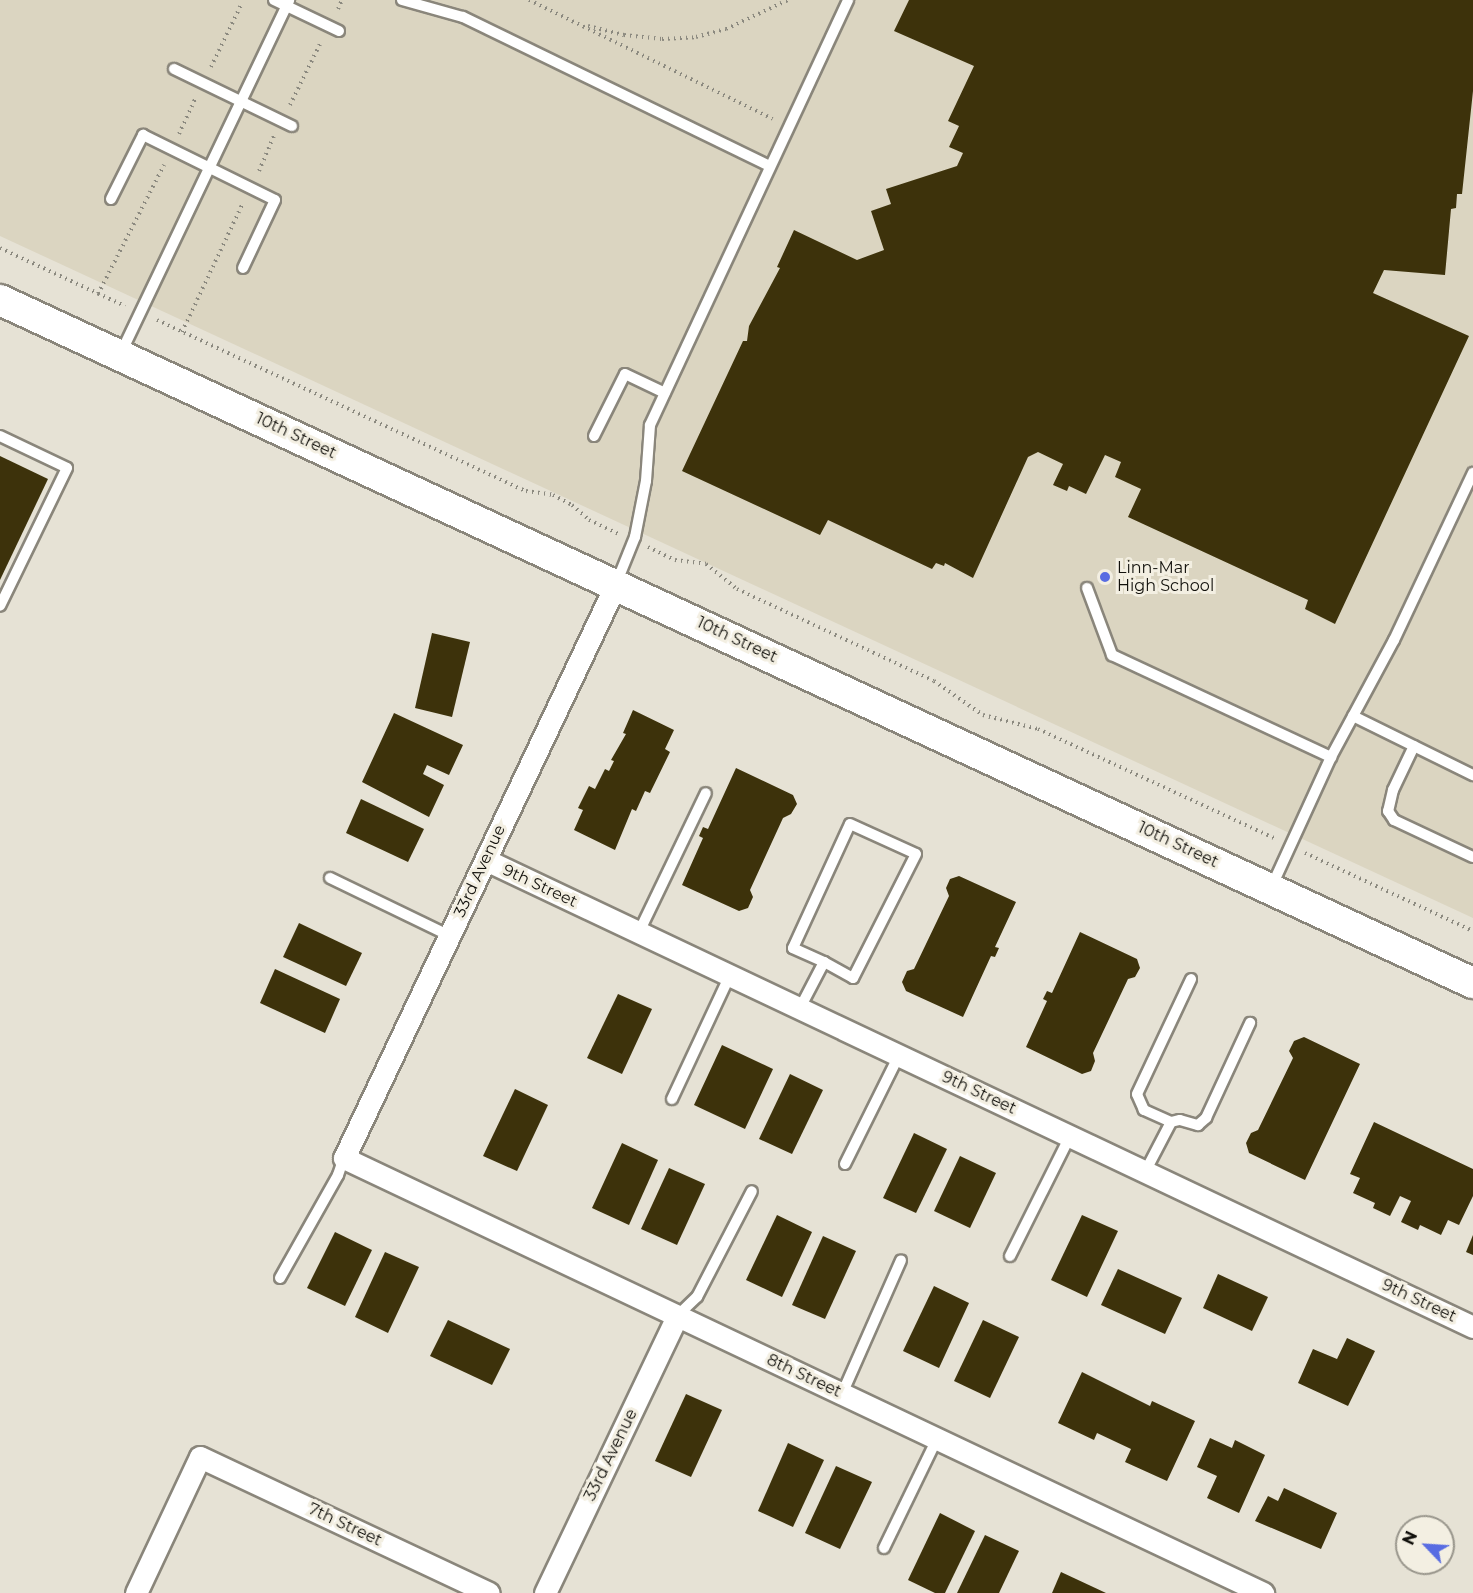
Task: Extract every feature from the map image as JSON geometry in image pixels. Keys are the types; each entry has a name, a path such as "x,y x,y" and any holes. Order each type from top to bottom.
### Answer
{"street":[{"name":"10th Street","path":"0,300 1473,983"},
{"name":"33rd Avenue","path":"344,1158 616,584"},
{"name":"9th Street","path":"486,860 1473,1327"},
{"name":"8th Street","path":"344,1158 1263,1593"},
{"name":"33rd Avenue","path":"545,1593 677,1316"},
{"name":"7th Street","path":"136,1593 200,1457 489,1593"}],"lane":[{"path":"274,0 287,3 339,31"},
{"path":"402,0 463,17 770,166"},
{"path":"616,584 633,540 646,481 650,425 848,0"},
{"path":"120,355 287,3"},
{"path":"174,69 292,126"},
{"path":"111,199 143,135 275,200 243,268"},
{"path":"594,436 625,374 664,393"},
{"path":"0,436 67,468 0,606"},
{"path":"1270,888 1331,757 1394,640 1473,473"},
{"path":"1087,588 1112,656 1331,757"},
{"path":"1353,717 1473,775"},
{"path":"1414,746 1394,790 1388,811 1394,820 1473,857"},
{"path":"639,932 706,793"},
{"path":"850,824 916,854 853,978 824,963 793,948 850,824"},
{"path":"330,878 450,936"},
{"path":"800,1008 824,963"},
{"path":"672,1099 730,975"},
{"path":"1191,979 1137,1094 1144,1110 1171,1122 1180,1120 1198,1125 1206,1118 1250,1023"},
{"path":"845,1164 899,1055"},
{"path":"1145,1172 1171,1122"},
{"path":"1010,1257 1070,1136"},
{"path":"280,1278 338,1175 344,1158"},
{"path":"677,1316 697,1298 752,1191"},
{"path":"842,1394 901,1260"},
{"path":"884,1548 937,1439"}],"path":[{"path":"338,9 342,0"},
{"path":"529,0 774,120 779,110"},
{"path":"579,24 624,35 662,39 696,37 726,29 788,0"},
{"path":"211,67 242,3"},
{"path":"290,106 323,39"},
{"path":"178,134 196,97"},
{"path":"259,171 274,136"},
{"path":"98,294 164,165"},
{"path":"182,332 244,201"},
{"path":"0,248 526,491 553,495 572,505 589,520 675,560 706,564 737,589 934,681 983,714 1038,729 1473,931"}],"shaded area":[{"name":"Linn-Mar High School","path":"0,0 1473,0 1473,918 0,236"}],"building":[{"path":"909,0 1473,0 1473,91 1462,194 1457,194 1456,208 1451,209 1445,275 1384,270 1373,293 1469,336 1335,624 1305,609 1308,600 1128,517 1141,489 1115,477 1121,462 1105,455 1086,494 1069,486 1067,491 1053,485 1063,464 1038,452 1028,457 973,578 945,563 944,566 936,563 932,569 828,520 820,535 682,471 743,341 747,341 749,326 780,268 777,267 794,230 857,260 884,250 871,211 891,204 886,189 957,166 963,153 949,147 959,126 948,121 974,66 894,31"},
{"path":"0,456 48,479 0,580"},
{"path":"432,633 470,642 452,717 415,708"},
{"path":"633,710 674,730 665,749 670,752 650,793 645,791 636,811 632,809 615,850 574,830 583,810 578,808 589,786 595,789 605,769 609,771 614,761 611,760 626,734 623,733"},
{"path":"394,713 463,745 449,775 427,765 423,774 444,785 429,817 362,782"},
{"path":"736,768 793,795 797,804 791,814 783,818 750,890 753,897 748,908 739,911 682,885 703,838 699,836 703,827 708,829"},
{"path":"361,799 424,829 408,862 346,833"},
{"path":"959,876 1016,902 995,947 999,948 995,957 991,956 963,1017 906,991 902,982 907,971 914,969 949,896 946,888 950,879"},
{"path":"299,923 362,953 346,986 283,957"},
{"path":"1080,932 1137,959 1140,968 1135,977 1128,979 1093,1053 1095,1061 1091,1071 1082,1074 1026,1047 1047,1001 1043,999 1047,991 1052,993"},
{"path":"275,969 340,999 325,1033 260,1003"},
{"path":"618,994 652,1009 622,1074 587,1058"},
{"path":"1304,1037 1360,1064 1305,1180 1249,1153 1246,1143 1251,1133 1258,1130 1293,1058 1289,1051 1294,1041"},
{"path":"722,1045 773,1069 745,1129 694,1105"},
{"path":"790,1074 823,1090 792,1154 759,1139"},
{"path":"515,1089 548,1105 517,1171 483,1156"},
{"path":"1374,1122 1473,1169 1473,1196 1459,1225 1448,1220 1441,1235 1420,1225 1418,1230 1401,1222 1411,1201 1400,1196 1390,1216 1373,1208 1375,1203 1353,1193 1360,1178 1350,1174"},
{"path":"914,1133 947,1149 916,1213 883,1198"},
{"path":"622,1143 658,1160 629,1225 592,1208"},
{"path":"960,1156 996,1173 970,1228 934,1211"},
{"path":"669,1168 705,1184 677,1245 641,1229"},
{"path":"777,1215 812,1232 782,1297 746,1280"},
{"path":"1082,1215 1118,1231 1087,1297 1051,1280"},
{"path":"335,1232 372,1250 345,1306 307,1288"},
{"path":"1473,1235 1473,1255 1466,1252"},
{"path":"823,1236 856,1251 825,1319 792,1305"},
{"path":"385,1252 419,1267 388,1333 355,1317"},
{"path":"1118,1269 1182,1298 1165,1334 1101,1305"},
{"path":"1218,1274 1268,1297 1252,1331 1203,1308"},
{"path":"934,1286 969,1303 939,1368 903,1351"},
{"path":"448,1320 510,1349 492,1385 430,1356"},
{"path":"983,1320 1019,1337 990,1398 954,1381"},
{"path":"1347,1338 1375,1351 1348,1406 1298,1383 1313,1349 1337,1359"},
{"path":"1082,1372 1150,1406 1152,1401 1195,1421 1167,1481 1125,1462 1131,1449 1097,1433 1094,1440 1058,1423"},
{"path":"686,1394 722,1410 691,1477 655,1461"},
{"path":"1210,1438 1232,1448 1235,1440 1265,1455 1239,1513 1207,1498 1217,1476 1197,1467"},
{"path":"788,1443 824,1460 793,1527 758,1511"},
{"path":"836,1466 872,1482 840,1549 805,1533"},
{"path":"1284,1488 1337,1513 1321,1549 1255,1521 1268,1496 1278,1501"},
{"path":"940,1513 975,1531 945,1593 935,1593 908,1580"},
{"path":"985,1535 1019,1551 999,1593 957,1593"},
{"path":"1061,1572 1106,1593 1052,1593"}],"place":[{"name":"Linn-Mar High School","path":"1105,577"}]}
